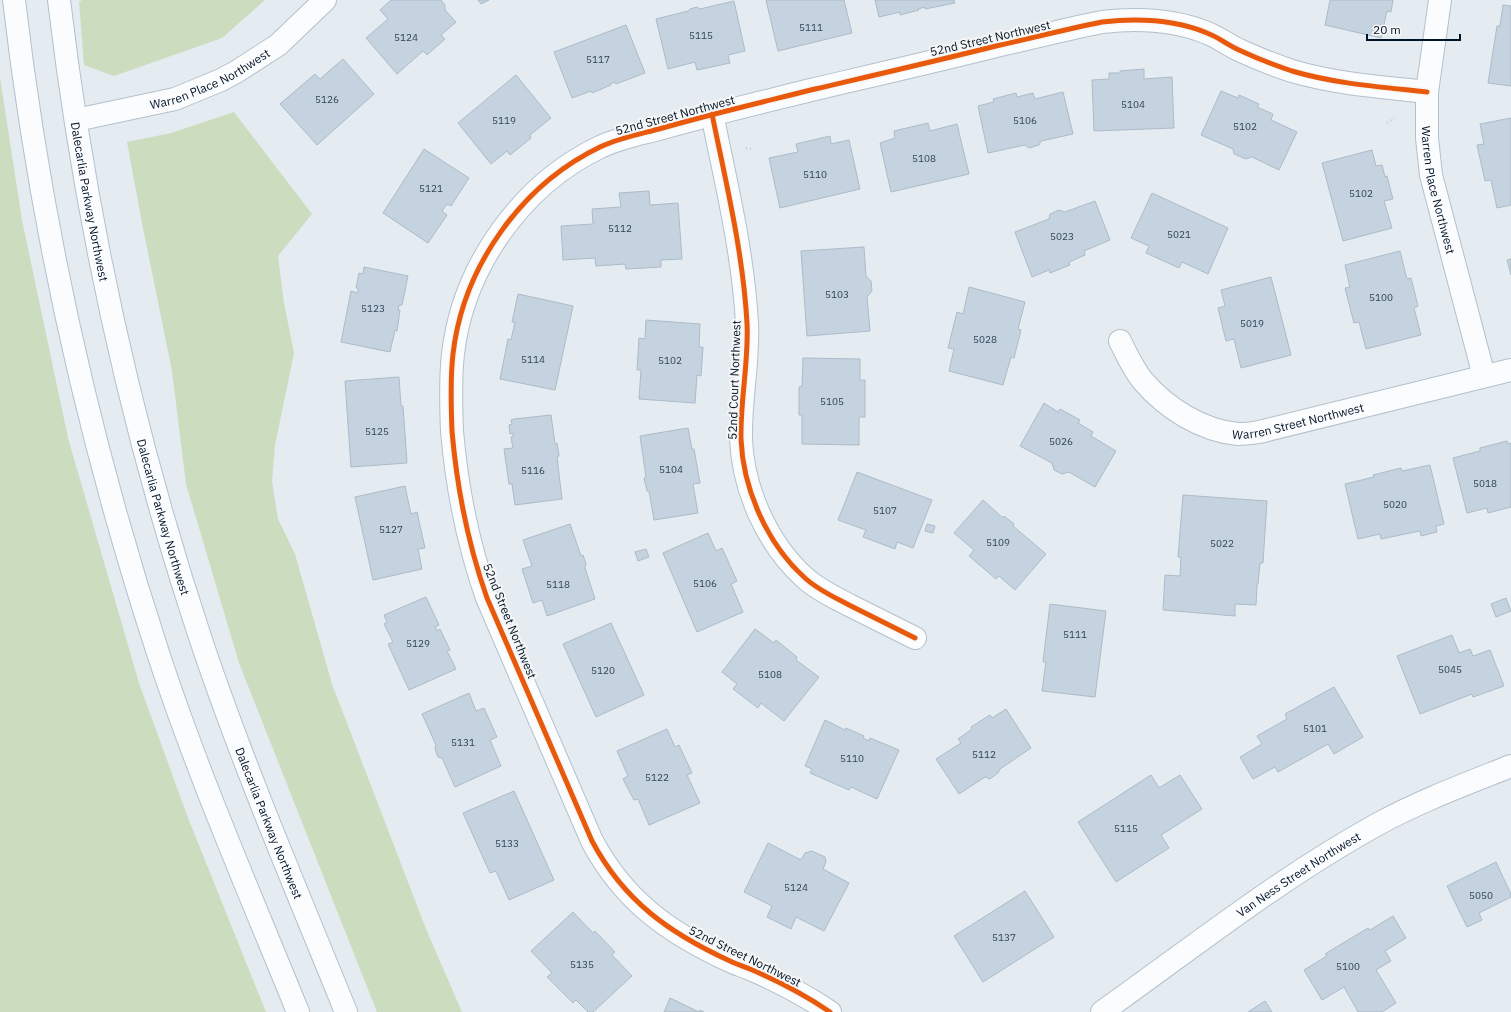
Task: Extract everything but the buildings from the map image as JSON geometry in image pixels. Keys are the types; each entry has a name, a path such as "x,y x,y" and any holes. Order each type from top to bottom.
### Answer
{"street":[{"path":"14,0 21,64 55,258 78,367 129,559 160,658 183,724 207,788 298,1012"},
{"name":"Dalecarlia Parkway Northwest","path":"59,0 66,59 99,251 120,350 145,450 178,568 203,645 244,758 346,1012"},
{"name":"Warren Place Northwest","path":"76,120 174,99 221,80 278,45 325,0"},
{"name":"Warren Place Northwest","path":"1440,0 1427,92 1427,138 1431,175 1484,376"},
{"name":"52nd Street Northwest","path":"830,1012 787,986 731,962 687,939 660,921 641,905 614,877 592,841 487,598 469,538 457,477 451,414 451,383 453,351 459,320 478,272 498,236 518,210 552,177 585,155 619,140 712,114 1091,24 1126,19 1162,21 1208,33 1239,50 1260,59 1315,77 1369,86 1427,92"},
{"name":"52nd Court Northwest","path":"712,114 737,236 745,289 747,325 741,440 748,485 756,506 765,526 777,545 790,563 805,578 822,590 915,638"},
{"name":"Warren Street Northwest","path":"1120,341 1130,363 1143,381 1159,398 1195,422 1238,434 1259,432 1511,370"},
{"name":"Van Ness Street Northwest","path":"1102,1012 1296,873 1346,842 1426,800 1511,766"}],"path":[{"path":"1387,123 1394,118"}],"green space":[{"path":"82,0 265,0 222,38 114,76 84,65 79,2"},
{"path":"0,78 22,220 68,438 139,683 188,818 266,1012 0,1012"},
{"path":"234,112 312,214 278,256 284,303 294,353 275,445 272,481 278,519 295,554 332,684 426,929 462,1012 377,1012 239,663 186,484 172,371 127,142 171,133"}],"cycle path":[{"path":"830,1012 781,983 730,961 687,939 650,913 618,881 592,841 487,598 474,557 460,495 452,431 451,373 459,322 469,290 483,260 501,232 521,206 545,183 571,163 600,147 615,141 815,89 1102,22 1129,20 1168,22 1194,28 1245,53 1292,71 1342,82 1427,92"},
{"path":"712,114 738,244 745,296 747,338 741,439 746,477 752,496 779,549 805,578 832,596 915,638"}]}
